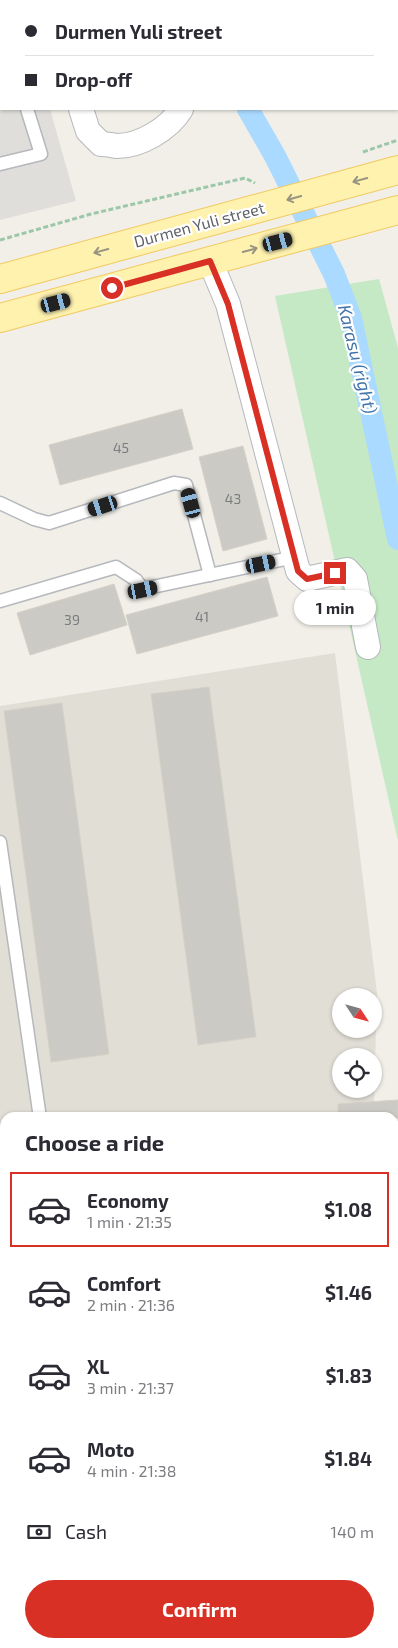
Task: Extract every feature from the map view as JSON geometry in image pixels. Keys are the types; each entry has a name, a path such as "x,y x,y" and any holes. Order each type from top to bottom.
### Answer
{"main road":[{"name":"Durmen Yuli street","path":"0,279 263,196 322,190 398,170"},
{"path":"0,318 398,210"}],"street":[{"path":"82,110 88,131 101,144 118,146 154,134 177,116 180,110"},
{"path":"210,261 228,304 298,571 307,579 348,570 354,578 368,647"}],"lane":[{"path":"0,164 41,154 28,110"},
{"path":"0,503 34,519 49,523 174,483 186,485 210,575"},
{"path":"0,601 116,567 136,580 143,590 295,557"},
{"path":"0,842 39,1112"}],"path":[{"path":"0,240 91,214 245,178 263,196"}],"shaded area":[{"path":"0,110 50,110 76,201 0,220"},
{"path":"335,653 376,988 332,988 332,1038 376,1038 375,1048 332,1048 332,1098 374,1098 378,1112 0,1112 0,706"}],"green space":[{"path":"379,279 398,348 398,841 275,296"}],"building":[{"path":"182,409 193,449 60,485 49,445"},
{"path":"243,446 267,539 223,551 199,457"},
{"path":"267,577 278,616 137,654 126,615"},
{"path":"114,584 127,625 30,655 17,613"},
{"path":"209,687 256,1037 198,1045 151,694"},
{"path":"62,703 109,1054 51,1062 4,711"},
{"path":"398,1100 398,1112 338,1112 338,1104"}],"waterway":[{"name":"Karasu (right)","path":"249,110 275,156 334,274 351,318 398,539"}],"route":[{"path":"112,288 210,261 228,304 298,571 307,579 335,573"}]}
